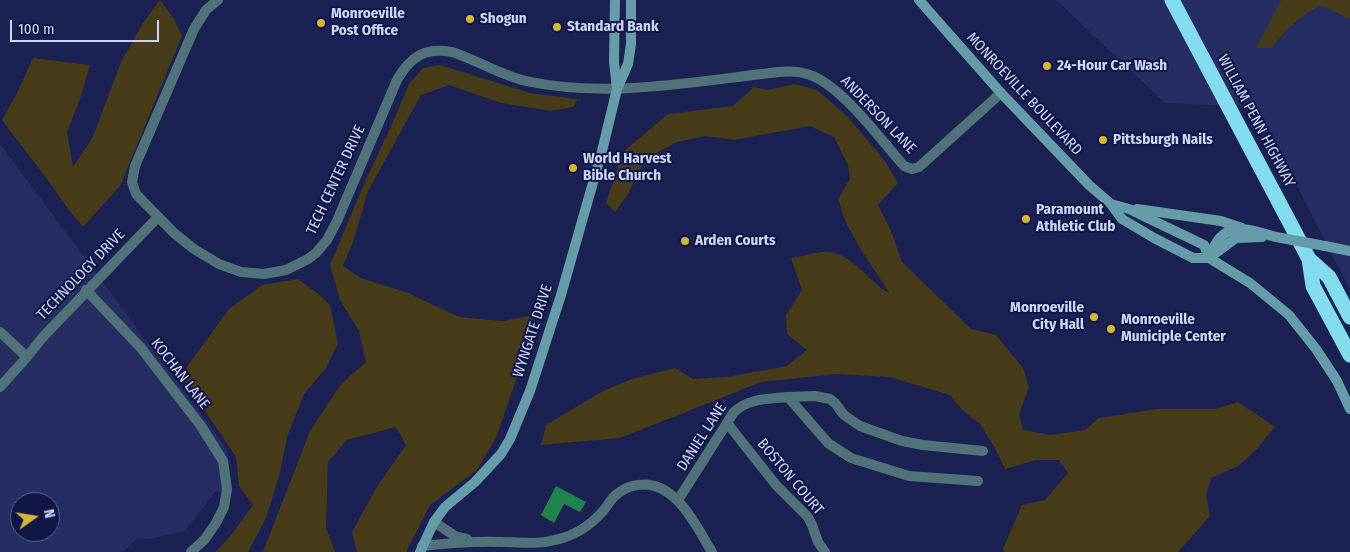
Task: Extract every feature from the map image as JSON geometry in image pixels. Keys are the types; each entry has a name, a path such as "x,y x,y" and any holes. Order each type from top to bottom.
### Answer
{"highway":[{"name":"WILLIAM PENN HIGHWAY","path":"1172,0 1309,259 1313,286 1350,355"},
{"name":"WILLIAM PENN HIGHWAY","path":"1309,259 1329,277 1350,317"}],"main road":[{"name":"WYNGATE DRIVE","path":"615,0 614,62 617,89"},
{"name":"WYNGATE DRIVE","path":"421,549 434,522 445,507 475,482 501,454 530,390 561,295 602,151 617,89 624,78 631,44 631,0"},
{"name":"MONROEVILLE BOULEVARD","path":"919,0 1001,93 1089,185 1111,204 1122,219 1193,258 1209,258 1236,274 1264,294 1300,327 1328,368 1350,409"},
{"name":"MONROEVILLE BOULEVARD","path":"1111,204 1129,208 1204,246 1209,258"},
{"path":"1129,208 1221,222 1276,237 1350,251"},
{"path":"1209,258 1214,244 1220,237 1232,230 1242,228"},
{"path":"1209,258 1236,238 1276,237"}],"street":[{"name":"TECH CENTER DRIVE","path":"218,0 206,10 194,29 132,176 132,182 136,194 182,240 219,264 236,270 256,274 272,273 293,267 308,259 322,247 334,226 403,68 411,60 427,52 443,50 452,52 508,76 525,81 546,85 617,89"},
{"name":"ANDERSON LANE","path":"617,89 779,72 811,75 826,83 843,97 904,166 912,169 919,167 1001,93"},
{"name":"TECHNOLOGY DRIVE","path":"0,387 86,290 158,217"},
{"name":"KOCHAN LANE","path":"86,290 141,348 201,426 223,461 227,488 224,507 205,539 191,552"},
{"path":"0,332 27,357"},
{"name":"DANIEL LANE","path":"678,500 734,412 745,404 765,399 815,396 830,399 844,414 860,426 902,441 983,451"},
{"path":"788,397 828,443 851,458 910,476 978,481"},
{"name":"BOSTON COURT","path":"727,423 776,485 808,517 818,542 825,552"},
{"path":"421,549 475,542 537,543 565,538 588,526 617,494 634,486 653,485 662,488 678,500 712,552"},
{"path":"434,522 455,536 475,542"}],"shaded area":[{"path":"160,0 174,19 182,36 120,186 83,227 2,120 33,58 90,65 81,96 67,132 73,167 93,137 121,62 143,23"},
{"path":"1056,0 1350,0 1350,290 1257,107 1165,103"},
{"path":"1281,0 1350,0 1350,19 1320,5 1294,24 1272,48 1256,48"},
{"path":"440,65 530,93 578,99 573,107 551,111 501,103 449,85 421,95 368,191 354,239 343,266 361,278 408,293 459,317 502,321 535,315 517,377 496,438 477,470 430,505 406,552 357,552 352,532 376,488 406,445 396,427 347,440 328,462 326,528 335,552 263,552 310,431 341,384 366,362 359,331 340,300 330,265 409,84 423,68"},
{"path":"794,84 817,90 847,116 885,161 898,183 878,205 891,231 902,262 971,329 996,335 1023,368 1029,387 1019,414 1023,430 1051,435 1085,430 1099,418 1158,409 1215,409 1238,402 1275,427 1256,450 1238,466 1211,478 1206,496 1210,516 1178,552 1004,552 1003,549 1022,505 1045,500 1068,473 1059,460 1036,460 1005,469 980,424 963,411 950,395 890,377 836,374 761,382 620,438 541,445 546,425 603,391 632,379 675,368 693,379 727,377 787,366 807,350 787,334 786,315 802,290 791,258 822,252 839,255 855,264 890,294 846,223 838,199 850,179 848,165 834,137 810,126 734,140 706,136 677,142 645,159 628,194 615,212 606,203 623,152 668,114 733,106 754,87 768,90"},
{"path":"0,144 227,449 232,492 215,492 185,531 150,539 138,538 123,552 0,552"},
{"path":"298,279 330,305 338,343 326,368 304,394 287,437 280,473 266,518 248,552 216,552 253,505 239,486 236,457 181,375 229,309 262,285"},
{"path":"556,486 586,502 580,512 564,504 554,523 541,515"}],"place":[{"name":"Shogun","path":"470,19"},
{"name":"Monroeville Post Office","path":"321,23"},
{"name":"Standard Bank","path":"557,27"},
{"name":"24-Hour Car Wash","path":"1047,66"},
{"name":"Pittsburgh Nails","path":"1103,140"},
{"name":"World Harvest Bible Church","path":"573,168"},
{"name":"Paramount Athletic Club","path":"1026,219"},
{"name":"Arden Courts","path":"685,241"},
{"name":"Monroeville City Hall","path":"1094,317"},
{"name":"Monroeville Municiple Center","path":"1111,329"}]}
